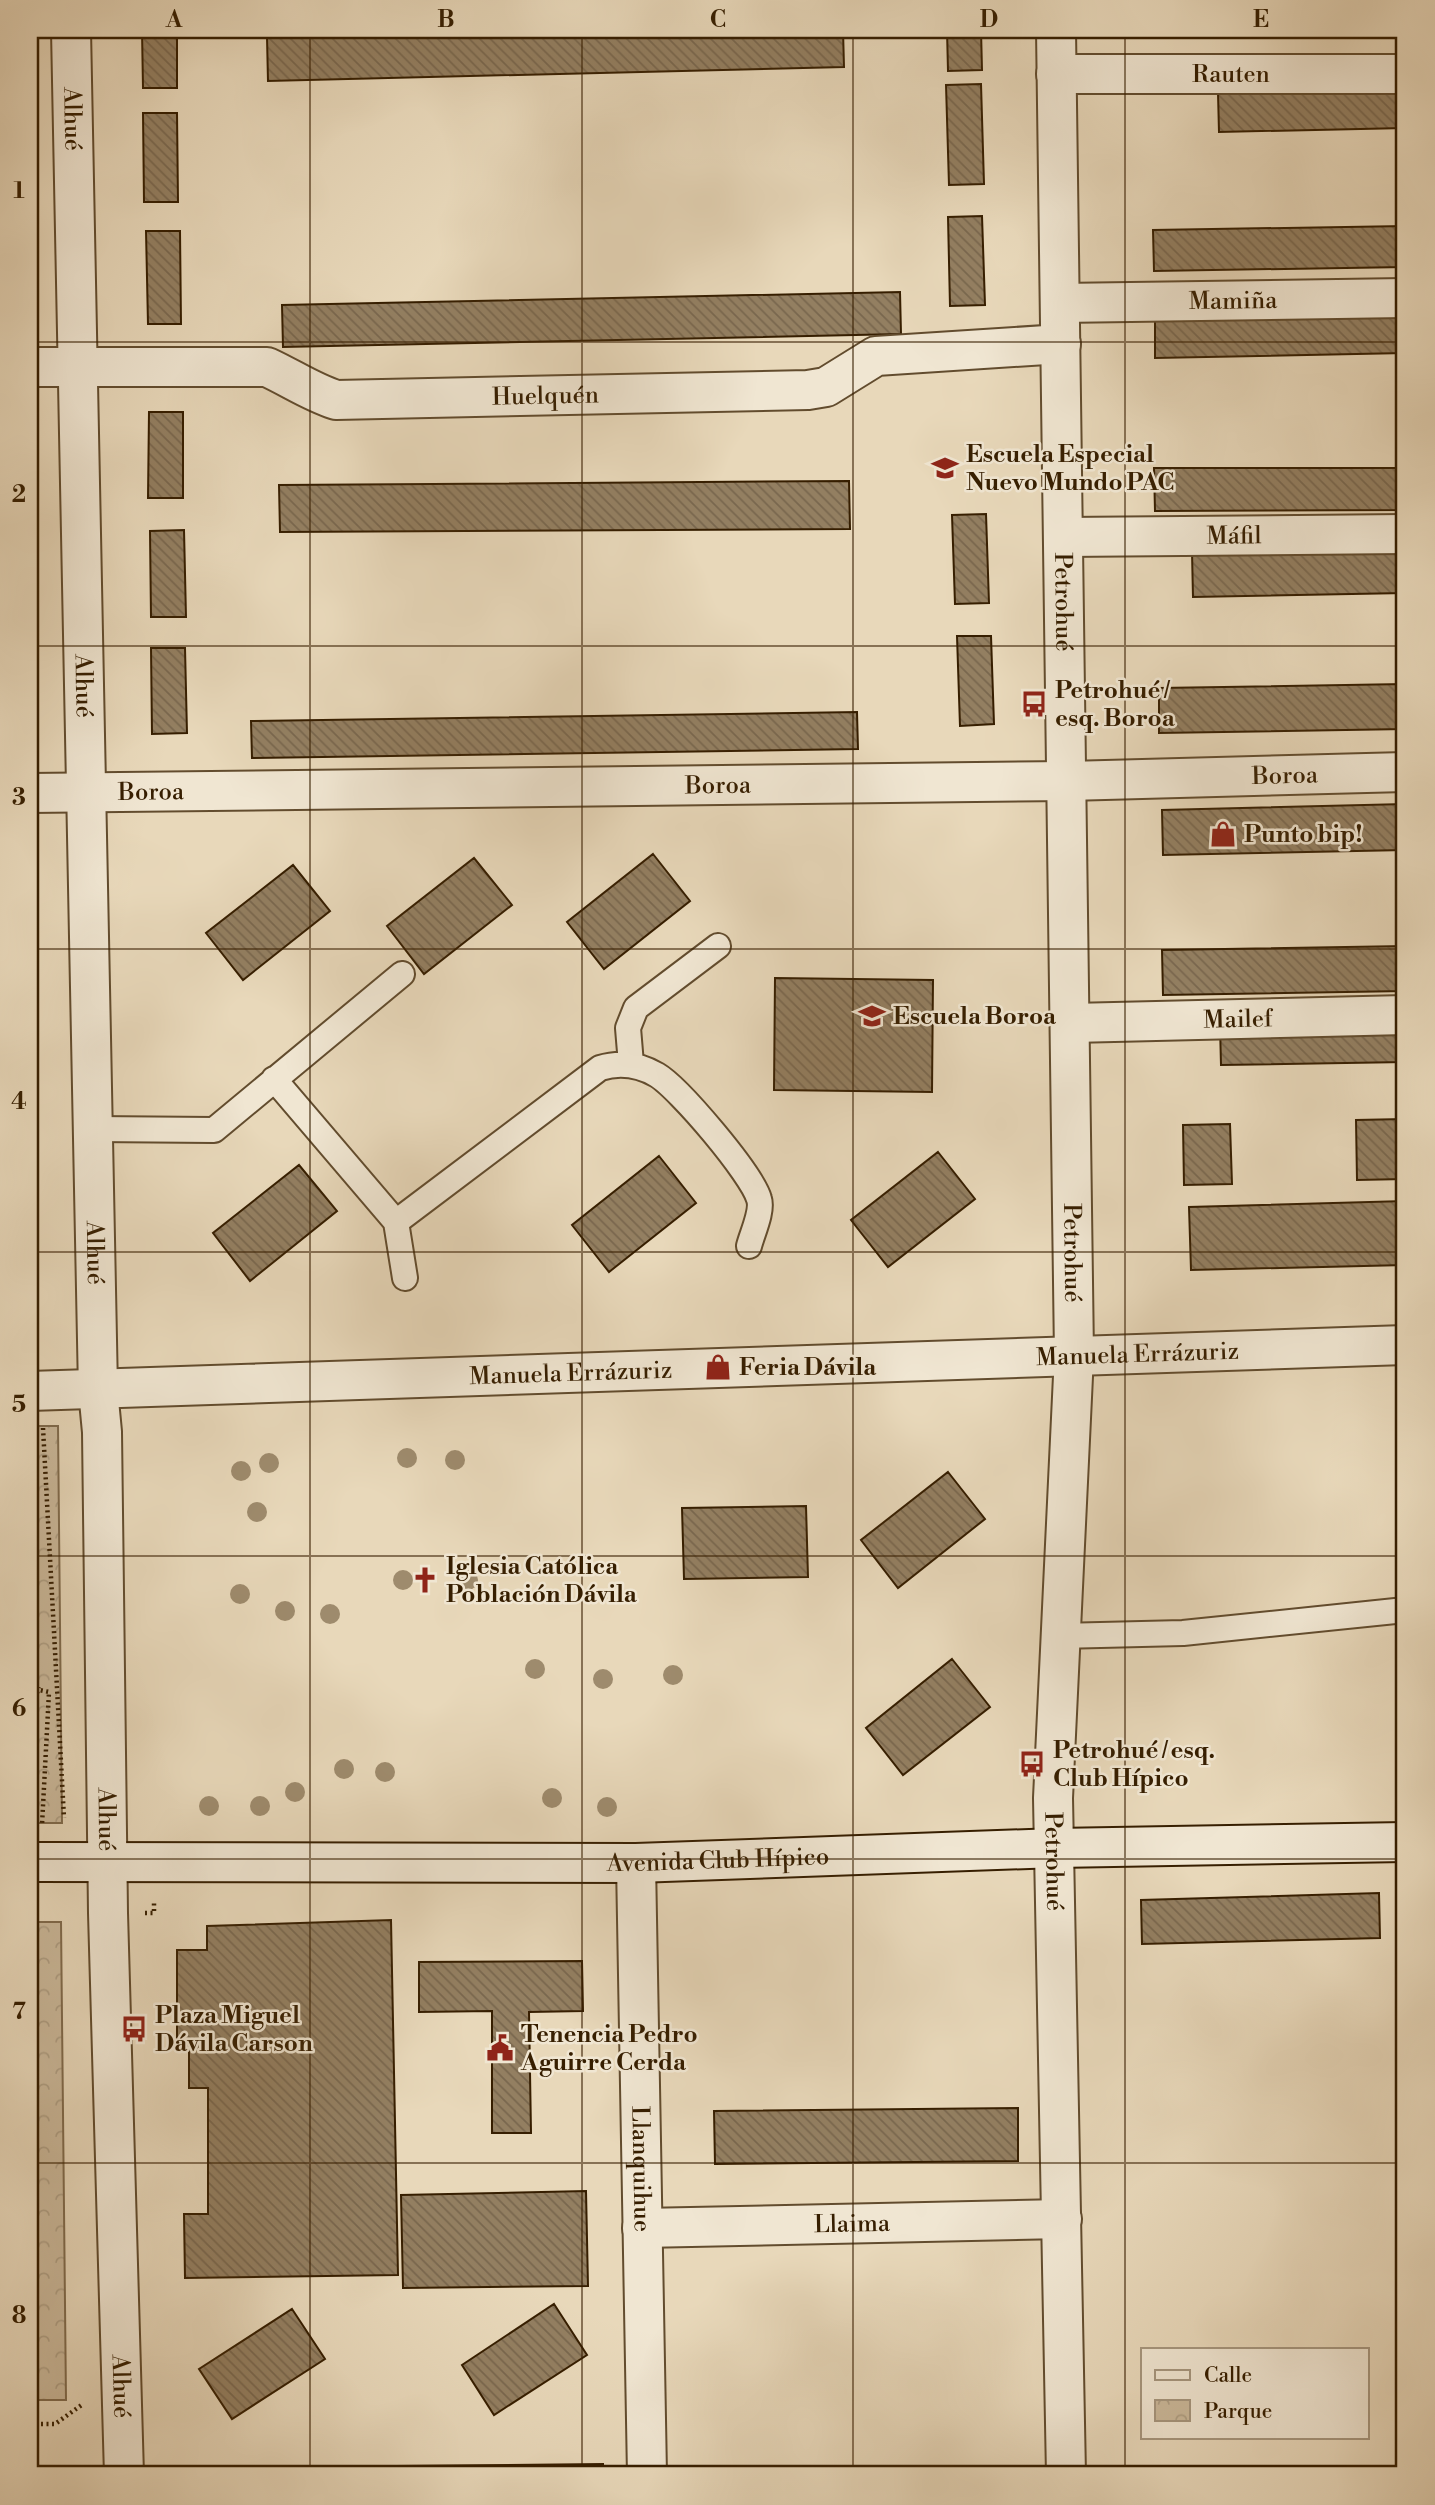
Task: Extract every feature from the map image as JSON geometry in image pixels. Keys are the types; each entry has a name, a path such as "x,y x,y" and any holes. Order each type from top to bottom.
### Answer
{"street":[{"name":"Alhué","path":"71,30 98,1390 102,1432 107,1862 124,2475"},
{"name":"Petrohué","path":"1056,30 1072,1023 1074,1355 1053,1798 1066,2475"},
{"name":"Rauten","path":"1056,74 1405,74"},
{"name":"Mamiña","path":"1060,303 1405,298"},
{"name":"Huelquén","path":"30,367 78,365 267,368 296,380 314,393 336,400 780,391 826,387 876,356 1061,344"},
{"name":"Máfil","path":"1063,537 1405,534"},
{"name":"Boroa","path":"30,793 1068,781 1405,772"},
{"name":"Mailef","path":"1072,1023 1405,1015"},
{"name":"Manuela Errázuriz","path":"36,1391 1405,1345"},
{"name":"Avenida Club Hípico","path":"36,1849 107,1862 636,1863 1056,1848 1405,1842"},
{"name":"Llanquihue","path":"636,1863 647,2475"},
{"name":"Llaima","path":"642,2214 1062,2205"}],"lane":[{"path":"631,1064 628,1028 636,1008 718,946"},
{"path":"93,1129 214,1130 402,974"},
{"path":"396,1222 600,1068 616,1063 631,1064 658,1075 703,1121 749,1177 760,1201 749,1246"},
{"path":"275,1079 396,1222 405,1278"},
{"path":"1059,1636 1183,1633 1405,1610"}],"path":[{"path":"36,1391 64,1822"},
{"path":"30,1688 39,1687 49,1692 36,1849"},
{"path":"30,1714 39,1687"}],"green space":[{"path":"30,1426 58,1426 62,1823 30,1823"},
{"path":"30,1922 61,1922 66,2400 30,2400"}],"building":[{"path":"142,30 177,30 177,88 143,88"},
{"path":"611,30 843,30 844,67 268,81 267,37"},
{"path":"947,30 981,30 982,70 948,71"},
{"path":"981,84 984,184 949,185 946,85"},
{"path":"1405,88 1405,128 1219,132 1218,93"},
{"path":"143,113 177,113 178,202 144,202"},
{"path":"982,216 985,305 950,306 948,217"},
{"path":"1405,226 1405,267 1154,271 1153,230"},
{"path":"146,231 180,231 181,324 148,324"},
{"path":"900,292 901,334 283,347 282,305"},
{"path":"1405,313 1405,353 1155,358 1155,317"},
{"path":"149,412 183,412 183,498 148,498"},
{"path":"1154,468 1405,468 1405,510 1155,511"},
{"path":"849,481 850,529 280,532 279,485"},
{"path":"986,514 989,603 955,604 952,515"},
{"path":"184,530 186,617 151,617 150,531"},
{"path":"1405,549 1405,593 1193,597 1192,552"},
{"path":"957,636 991,636 994,724 960,726"},
{"path":"151,648 185,648 187,733 152,734"},
{"path":"1405,684 1405,729 1159,733 1159,688"},
{"path":"857,712 858,749 252,758 251,721"},
{"path":"1405,804 1405,850 1163,855 1162,810"},
{"path":"653,854 690,901 604,969 567,922"},
{"path":"474,858 512,905 424,974 387,926"},
{"path":"293,865 330,911 243,980 206,933"},
{"path":"1405,946 1405,991 1163,995 1162,950"},
{"path":"775,978 933,980 932,1092 774,1090"},
{"path":"1405,1023 1405,1062 1221,1065 1220,1026"},
{"path":"1404,1119 1405,1179 1357,1180 1356,1120"},
{"path":"1230,1124 1232,1184 1184,1185 1183,1125"},
{"path":"938,1152 975,1199 888,1267 851,1220"},
{"path":"659,1156 696,1203 609,1272 572,1225"},
{"path":"299,1165 337,1211 250,1281 213,1233"},
{"path":"31,1197 33,1309 30,1309"},
{"path":"1405,1201 1405,1265 1191,1270 1189,1207"},
{"path":"948,1472 985,1519 898,1588 861,1540"},
{"path":"806,1506 808,1577 684,1579 682,1508"},
{"path":"952,1659 990,1707 903,1775 866,1728"},
{"path":"1379,1893 1380,1938 1142,1944 1141,1900"},
{"path":"391,1920 398,2275 185,2278 184,2214 208,2214 208,2088 189,2088 189,2050 177,2050 177,1950 207,1950 207,1926"},
{"path":"582,1961 583,2011 529,2012 531,2133 492,2133 492,2011 419,2012 419,1962"},
{"path":"1018,2108 1018,2161 715,2164 714,2111"},
{"path":"586,2191 588,2286 403,2288 401,2195"},
{"path":"554,2304 587,2355 494,2415 462,2365"},
{"path":"292,2309 325,2359 232,2419 199,2369"},
{"path":"603,2464 603,2475 188,2475 188,2468"}],"place":[{"name":"Escuela Especial Nuevo Mundo PAC","path":"945,468"},
{"name":"Petrohué / esq. Boroa","path":"1034,704"},
{"name":"Punto bip!","path":"1223,834"},
{"name":"Escuela Boroa","path":"872,1016"},
{"name":"Feria Dávila","path":"718,1367"},
{"name":"Iglesia Católica Población Dávila","path":"425,1580"},
{"name":"Petrohué / esq. Club Hípico","path":"1032,1764"},
{"name":"Plaza Miguel Dávila Carson","path":"134,2029"},
{"name":"Tenencia Pedro Aguirre Cerda","path":"500,2048"}]}
